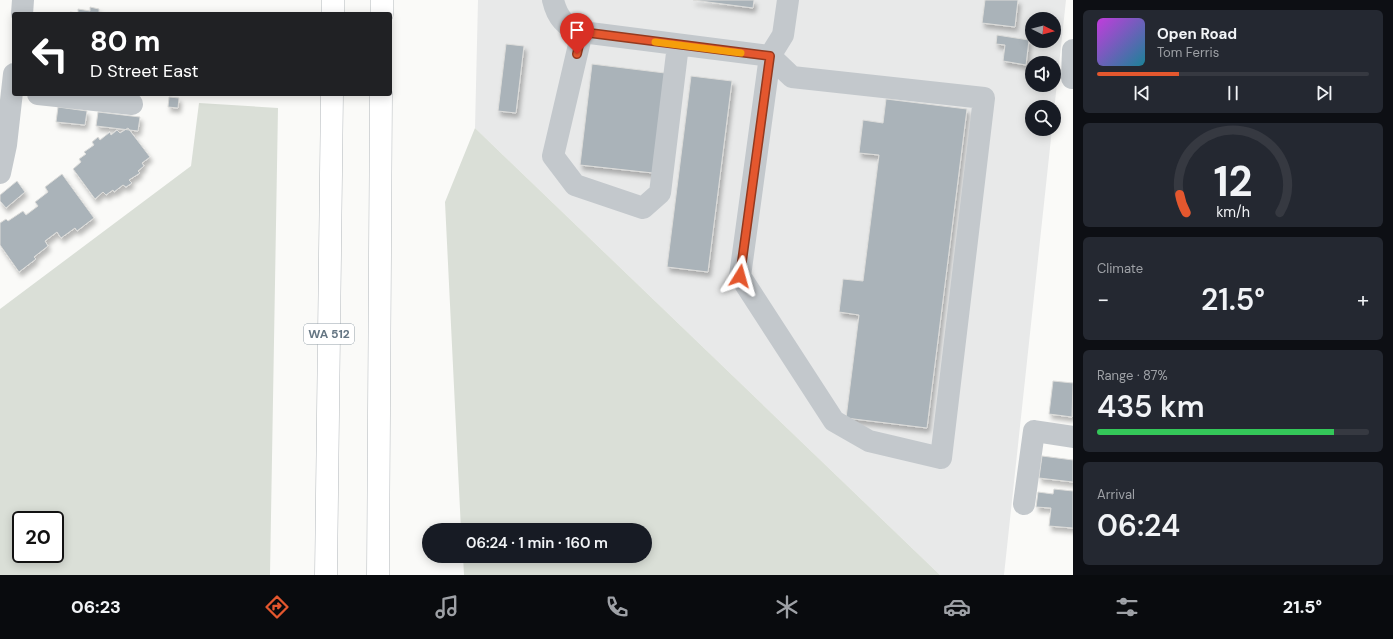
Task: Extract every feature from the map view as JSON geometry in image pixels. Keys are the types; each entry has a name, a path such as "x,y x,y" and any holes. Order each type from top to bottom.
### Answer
{"highway":[{"path":"333,0 333,12"},
{"path":"382,0 382,12"},
{"name":"WA 512","path":"326,575 332,96"},
{"path":"378,575 381,96"}],"street":[{"path":"22,12 23,0"},
{"path":"556,8 564,23 573,30 770,56 792,78 984,98 941,458 869,441 834,421 740,276 770,56 783,35 788,0"},
{"path":"582,32 553,156 575,184 643,208 660,193 678,45"},
{"path":"1072,78 1073,50"},
{"path":"0,173 6,145 10,87"},
{"path":"57,96 132,104"},
{"path":"1024,504 1034,431 1073,437"}],"shaded area":[{"path":"478,0 1066,0 1061,46 1061,12 1025,12 1025,48 1061,48 1060,56 1025,56 1025,92 1056,92 1055,100 1025,100 1025,136 1051,136 1004,575 940,575 475,128"},
{"path":"199,103 278,108 270,575 0,575 0,309 191,166"},
{"path":"475,128 940,575 464,575 463,563 652,563 652,523 461,523 445,202"}],"building":[{"path":"693,0 754,0 753,8"},
{"path":"985,0 1018,0 1015,27 982,23"},
{"path":"90,7 99,9 99,12 78,12 78,9 90,11"},
{"path":"997,35 1025,39 1025,48 1028,48 1027,56 1025,56 1025,65 1003,61 1005,45 996,44"},
{"path":"506,44 524,46 516,113 498,111"},
{"path":"592,64 665,73 653,173 580,165"},
{"path":"691,76 732,81 708,272 667,267"},
{"path":"169,97 179,98 178,108 168,107"},
{"path":"886,99 967,109 927,428 846,418 859,315 839,312 843,279 863,281 879,155 859,153 863,120 883,123"},
{"path":"58,107 87,111 85,125 56,122"},
{"path":"98,112 140,117 138,131 96,126"},
{"path":"128,128 150,157 142,163 144,166 138,171 140,173 129,180 132,183 126,187 123,185 114,192 113,190 106,195 103,192 95,199 73,169 81,162 79,159 86,154 84,152 94,145 92,142 98,137 100,140 110,132 111,135 117,130 120,133"},
{"path":"62,174 94,218 77,231 75,228 61,238 57,232 45,241 48,246 34,257 36,259 19,272 0,245 0,223 6,219 8,221 23,211 26,215 38,206 35,202 48,192 45,187"},
{"path":"17,181 25,192 6,208 0,201 0,195"},
{"path":"1053,381 1073,383 1072,417 1049,414"},
{"path":"1042,456 1073,460 1073,482 1039,478"},
{"path":"1054,489 1073,491 1073,528 1049,526 1051,508 1036,507 1038,492 1053,494"}],"slow traffic":[{"path":"655,42 741,53"}],"route":[{"path":"577,54 582,32 770,56 740,276"}]}
